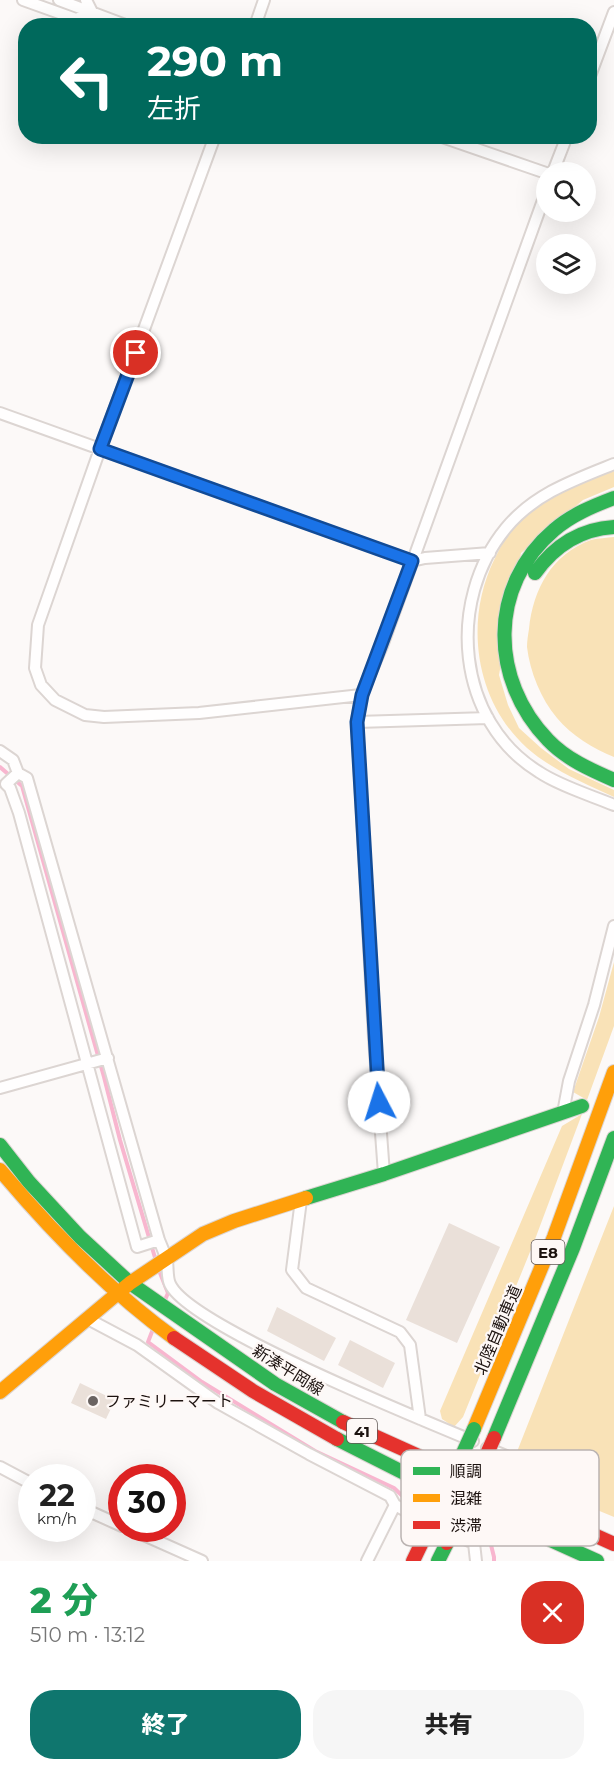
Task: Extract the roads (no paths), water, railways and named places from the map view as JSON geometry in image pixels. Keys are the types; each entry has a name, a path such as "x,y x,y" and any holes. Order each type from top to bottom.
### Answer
{"main road":[{"path":"614,498 560,524 533,551 522,567 511,592 504,619 503,638 504,658 514,693 536,727 549,741 579,763 614,780"},
{"path":"614,527 591,530 575,536 547,556 527,587 518,621 517,639 518,660 523,677 540,710 566,738 582,750 614,766"},
{"name":"北陸自動車道","path":"464,1450 554,1237 614,1072"},
{"path":"0,1392 130,1283 203,1234 234,1221 582,1106"},
{"name":"E8","path":"489,1450 534,1347 614,1138"},
{"name":"新湊平岡線","path":"0,1145 29,1182 80,1237 130,1283 275,1384 351,1426 404,1450"},
{"path":"534,1347 553,1313 614,1167"},
{"name":"41","path":"0,1170 66,1245 146,1318 299,1420 401,1472"},
{"name":"新湊平岡線","path":"599,1537 614,1544"},
{"name":"北陸自動車道","path":"413,1561 420,1546"},
{"name":"E8","path":"438,1561 446,1546"},
{"name":"41","path":"563,1546 597,1561"}],"street":[{"path":"23,0 73,18"},
{"path":"58,0 107,18"},
{"path":"86,0 92,12"},
{"path":"258,18 264,0"},
{"path":"78,18 92,12"},
{"path":"597,57 614,12"},
{"path":"212,144 38,625 35,668 41,685 55,700 85,715 104,717 199,713 362,695"},
{"path":"462,144 536,170"},
{"path":"557,162 564,144"},
{"path":"384,1173 374,1038 357,722 362,695 536,220"},
{"path":"0,414 412,561 490,553"},
{"path":"614,464 559,486 532,504 506,528 490,553 478,580 469,609 467,638 469,664 477,696 488,718 509,747 539,772 614,805"},
{"path":"357,722 488,718"},
{"path":"0,751 13,760 18,773 27,778 158,1240 166,1258 170,1284 186,1301 242,1337 327,1378 493,1450"},
{"path":"18,773 3,781 10,788 19,813 137,1247 158,1240"},
{"path":"563,1113 569,1081 594,1005 614,926"},
{"path":"0,1088 108,1058"},
{"path":"301,1200 292,1270 306,1288 399,1332 410,1345 420,1419"},
{"path":"88,1319 137,1345 218,1403 390,1496 395,1505 401,1509"},
{"path":"0,1467 18,1477"},
{"path":"367,1561 395,1505"},
{"path":"159,1542 202,1561"},
{"path":"474,1546 476,1561"}],"waterway":[{"path":"0,767 22,786 156,1261"},
{"path":"158,1268 168,1293 165,1300"},
{"path":"153,1329 148,1342 202,1382 315,1451 394,1488 401,1495"},
{"path":"491,1546 494,1561"}],"place":[{"name":"ファミリーマート","path":"93,1401"}]}
